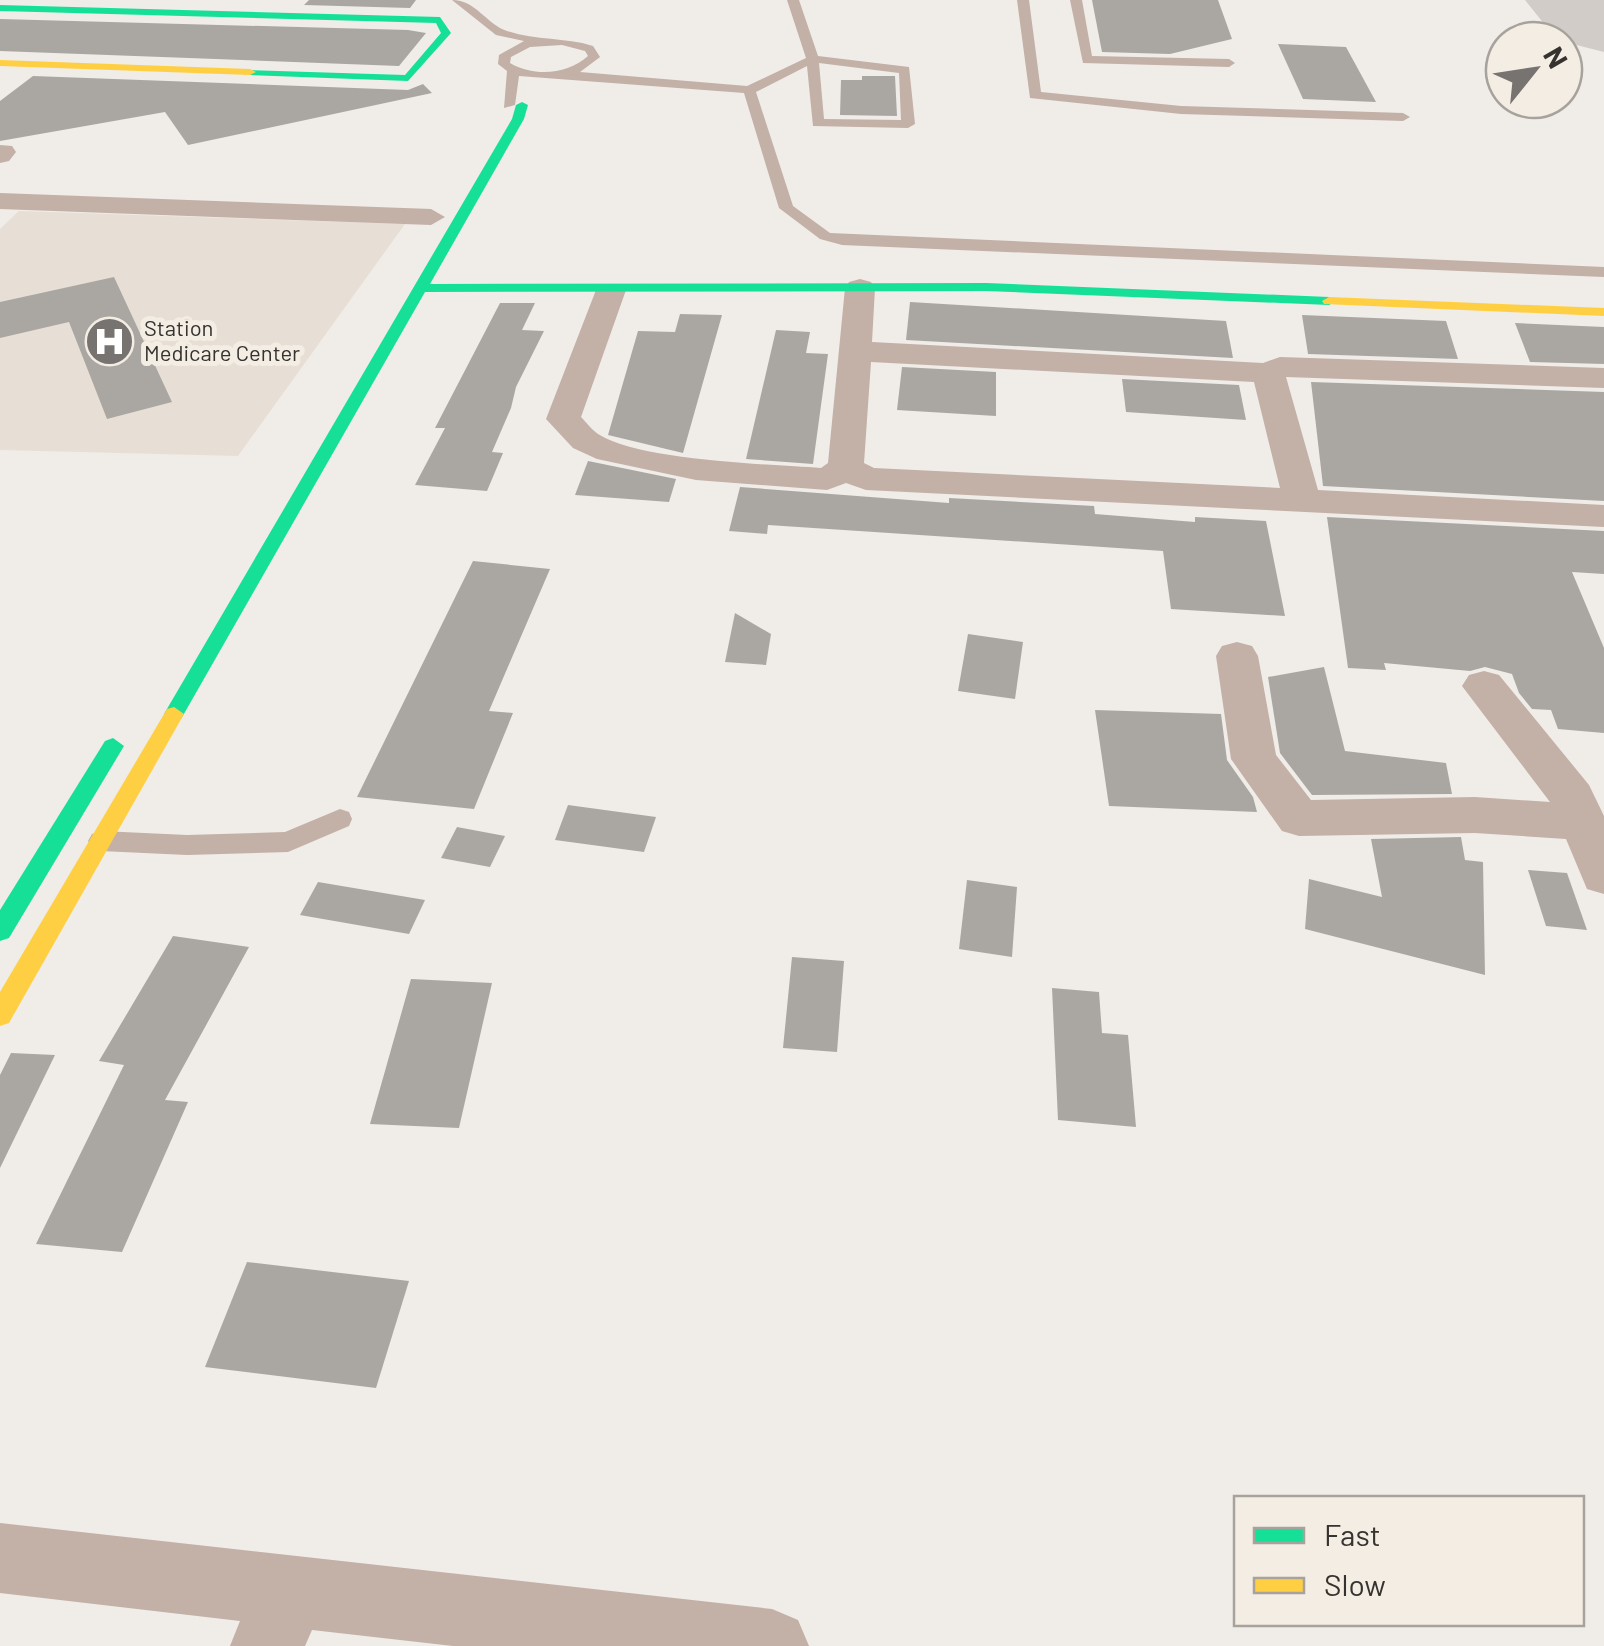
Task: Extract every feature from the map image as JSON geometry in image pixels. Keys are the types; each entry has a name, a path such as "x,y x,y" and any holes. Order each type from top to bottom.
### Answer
{"street":[{"path":"0,8 440,20 446,33 408,78 0,63"},
{"path":"0,1016 518,119 516,105 494,116 473,150"},
{"path":"2,202 431,217"},
{"path":"420,288 986,287 1604,312"},
{"path":"846,468 860,288"},
{"path":"611,290 564,419 585,441 610,451 713,471 827,478 846,468"},
{"path":"854,351 1268,373 1280,367 1604,378"},
{"path":"1268,373 1302,500"},
{"path":"846,468 866,479 1604,516"},
{"path":"1237,656 1254,760 1300,818 1475,815 1594,806"},
{"path":"1484,686 1566,785 1594,806 1604,875"},
{"path":"0,931 127,722"},
{"path":"0,1558 280,1619 772,1646"}],"lane":[{"path":"458,0 500,33 583,45 594,58 576,70 552,74"},
{"path":"550,41 510,50 503,59 517,72 749,90 812,60 905,70 908,124 818,123 812,60 792,0"},
{"path":"1022,0 1035,94 1180,110 1404,118"},
{"path":"1076,0 1087,60 1229,63"},
{"path":"516,105 517,72"},
{"path":"749,90 786,208 825,236 842,240 1604,272"},
{"path":"101,840 186,844 288,842 340,818"}],"shaded area":[{"path":"19,211 405,224 238,456 0,450 0,229"}],"building":[{"path":"309,0 416,0 410,8 304,5"},
{"path":"1092,0 1218,0 1232,39 1170,54 1102,52"},
{"path":"0,19 426,33 399,66 0,51"},
{"path":"1278,44 1346,47 1376,102 1303,99"},
{"path":"33,76 408,90 423,84 432,93 188,145 165,112 0,141 0,101"},
{"path":"862,76 895,76 897,116 840,115 841,80 862,80"},
{"path":"114,277 172,402 107,419 69,322 0,338 0,302"},
{"path":"910,302 1226,321 1233,358 906,340"},
{"path":"500,303 535,303 522,330 544,331 516,387 492,452 503,453 487,491 415,485 445,428 435,428"},
{"path":"680,314 722,315 683,453 608,435 638,331 675,332"},
{"path":"1302,315 1446,321 1458,359 1308,354"},
{"path":"1515,323 1604,327 1604,364 1530,362"},
{"path":"776,330 810,332 806,353 828,354 813,464 746,459"},
{"path":"902,367 996,372 996,416 897,410"},
{"path":"1122,379 1239,385 1246,420 1126,412"},
{"path":"1311,382 1604,392 1604,501 1323,486"},
{"path":"588,461 676,479 669,502 575,495"},
{"path":"740,487 949,503 949,498 1094,506 1095,514 1195,522 1195,517 1266,521 1285,616 1171,609 1163,551 768,525 767,534 729,531"},
{"path":"1327,517 1604,531 1604,574 1572,572 1604,648 1604,733 1558,729 1551,710 1532,709 1519,693 1512,674 1485,667 1470,671 1384,663 1386,670 1348,668"},
{"path":"473,561 550,569 489,711 513,713 474,809 357,797"},
{"path":"735,613 771,634 766,665 725,662"},
{"path":"968,634 1023,642 1015,699 958,691"},
{"path":"1324,667 1345,751 1446,763 1452,794 1312,795 1280,753 1268,677"},
{"path":"1095,710 1221,714 1227,760 1253,797 1257,812 1109,806"},
{"path":"568,805 656,817 644,852 555,840"},
{"path":"457,827 505,836 490,867 441,858"},
{"path":"1461,837 1465,860 1483,862 1485,975 1305,929 1309,879 1382,897 1371,839"},
{"path":"1528,870 1567,873 1587,930 1546,926"},
{"path":"967,880 1017,887 1012,957 959,949"},
{"path":"318,882 425,900 409,934 300,915"},
{"path":"173,936 249,947 165,1100 188,1102 122,1252 36,1244 124,1065 99,1061"},
{"path":"792,957 844,961 837,1052 783,1048"},
{"path":"411,979 492,983 459,1128 370,1124"},
{"path":"1052,988 1099,992 1102,1033 1128,1035 1136,1127 1058,1120"},
{"path":"11,1053 55,1055 0,1168 0,1075"},
{"path":"247,1262 409,1281 376,1388 205,1367"}],"runway":[{"path":"1590,0 1604,12"}],"traffic: fast":[{"path":"0,8 440,20 446,33 408,78 250,72"},
{"path":"174,714 518,119 522,105"},
{"path":"420,288 986,287 1329,301"},
{"path":"0,931 113,746"}],"traffic: slow":[{"path":"0,63 250,72"},
{"path":"1329,301 1604,312"},
{"path":"0,1015 174,714"}],"place":[{"name":"Station Medicare Center","path":"109,341"}]}
